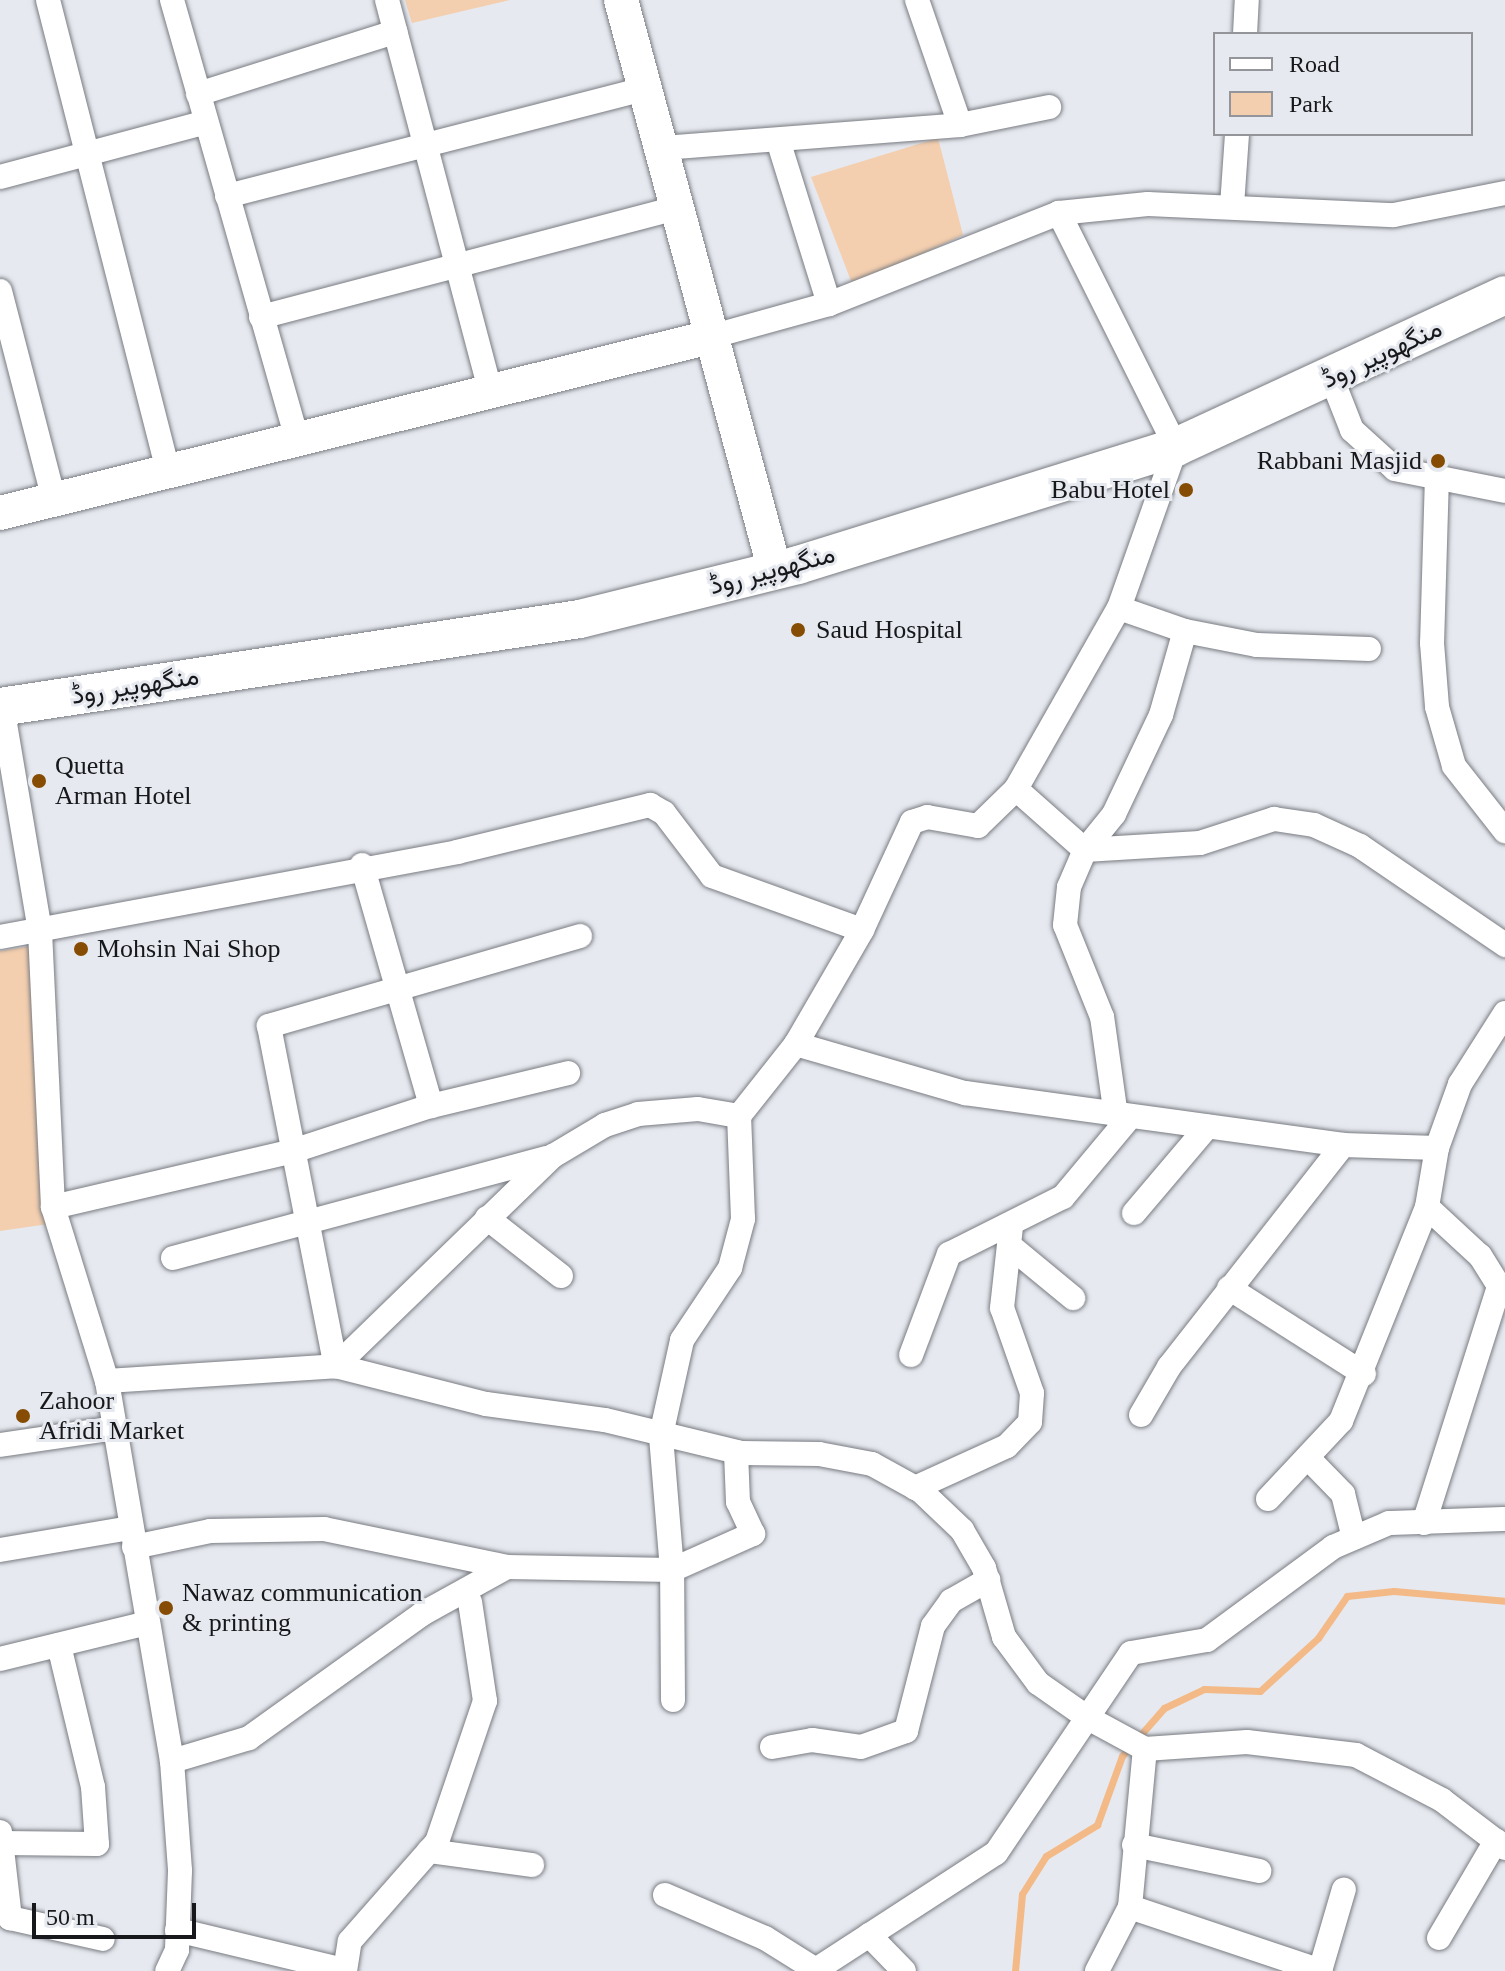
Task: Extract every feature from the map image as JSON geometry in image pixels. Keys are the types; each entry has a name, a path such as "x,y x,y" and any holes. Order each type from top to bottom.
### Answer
{"main road":[{"name":"منگھوپیر روڈ","path":"1,707 580,619 775,571 1176,447 1332,379 1505,295"}],"street":[{"path":"48,0 90,153 169,473"},
{"path":"172,0 298,443"},
{"path":"387,0 490,389"},
{"path":"621,0 775,571"},
{"path":"917,0 960,125"},
{"path":"1245,32 1247,0"},
{"path":"198,94 395,32"},
{"path":"227,196 645,89"},
{"path":"663,148 960,125 1049,107"},
{"path":"0,177 206,122"},
{"path":"1232,206 1237,136"},
{"path":"778,140 829,304"},
{"path":"0,513 298,443 490,389 710,337 829,304 1059,213 1148,204 1232,206 1336,216 1394,215 1505,193"},
{"path":"261,317 458,269 677,208"},
{"path":"673,1700 672,1570 661,1435 682,1340 730,1268 743,1219 739,1116 796,1044 862,930 912,822 927,817 978,826 1016,789 1119,608 1176,447 1059,213"},
{"path":"0,291 54,500"},
{"path":"1332,379 1352,430 1395,469 1505,491"},
{"path":"1437,476 1432,643 1437,707 1454,766 1505,831"},
{"path":"1119,608 1185,631 1257,645 1369,649"},
{"path":"911,1355 949,1254 1010,1236 1063,1197 1122,1117 1102,1017 1065,925 1069,887 1085,850 1114,814 1161,715 1185,631"},
{"path":"1,707 40,931 53,1207 107,1381 172,1761 177,1930 167,1971"},
{"path":"1016,789 1085,850 1200,843 1274,819 1314,825 1360,846 1505,945"},
{"path":"0,937 362,865 457,852 650,805 664,813 712,876 862,930"},
{"path":"362,865 394,986 431,1106"},
{"path":"336,1366 310,1218 293,1151 269,1026 394,986 580,936"},
{"path":"1268,1499 1309,1459 1341,1421 1364,1374 1427,1207 1437,1148 1460,1084 1505,1013"},
{"path":"796,1044 965,1093 1343,1145 1437,1148"},
{"path":"53,1207 293,1151 431,1106 568,1073"},
{"path":"336,1366 553,1156 605,1125 638,1114 698,1109 739,1116"},
{"path":"1134,1213 1207,1127"},
{"path":"1141,1415 1229,1288 1343,1145"},
{"path":"173,1258 310,1218 553,1156"},
{"path":"1424,1523 1499,1286 1480,1256 1427,1207"},
{"path":"487,1218 561,1276"},
{"path":"1010,1236 1073,1298"},
{"path":"915,1488 1007,1446 1030,1422 1032,1393 1002,1308 1010,1236"},
{"path":"1229,1288 1364,1374"},
{"path":"107,1381 336,1366 486,1404 605,1420 736,1452 819,1454 872,1464 915,1488 962,1530 988,1580 1004,1637 1038,1683 1088,1718 1134,1744 1247,1742 1356,1755 1442,1800 1500,1844 1439,1938"},
{"path":"0,1445 115,1428"},
{"path":"0,1550 210,1531 324,1529 507,1567 672,1570 753,1534 738,1502 736,1452"},
{"path":"1309,1459 1343,1494 1354,1538"},
{"path":"665,1895 765,1938 815,1970 996,1853 1131,1653 1207,1640 1354,1538 1389,1523 1505,1519"},
{"path":"172,1761 249,1738 422,1614 507,1567"},
{"path":"772,1747 812,1740 861,1747 906,1731 933,1626 951,1601 988,1580"},
{"path":"177,1930 344,1971 350,1941 429,1851 485,1701 470,1602"},
{"path":"0,1659 148,1623"},
{"path":"59,1645 93,1787 97,1844 1,1838 10,1918 103,1939"},
{"path":"1097,1971 1130,1907 1134,1845 1134,1744"},
{"path":"1134,1845 1259,1871"},
{"path":"429,1851 532,1865"},
{"path":"1130,1907 1321,1971 1344,1889"},
{"path":"869,1935 904,1971"}],"green space":[{"path":"405,0 510,0 412,23"},
{"path":"938,138 963,235 853,286 811,177"},
{"path":"31,946 62,1222 0,1231 0,951"}],"waterway":[{"path":"1015,1971 1022,1894 1046,1856 1097,1825 1122,1756 1164,1708 1204,1689 1260,1691 1318,1638 1347,1596 1394,1591 1505,1601"}],"place":[{"name":"Rabbani Masjid","path":"1438,461"},
{"name":"Babu Hotel","path":"1186,490"},
{"name":"Saud Hospital","path":"798,630"},
{"name":"Quetta Arman Hotel","path":"39,781"},
{"name":"Mohsin Nai Shop","path":"81,949"},
{"name":"Zahoor Afridi Market","path":"23,1416"},
{"name":"Nawaz communication & printing","path":"166,1608"}]}
